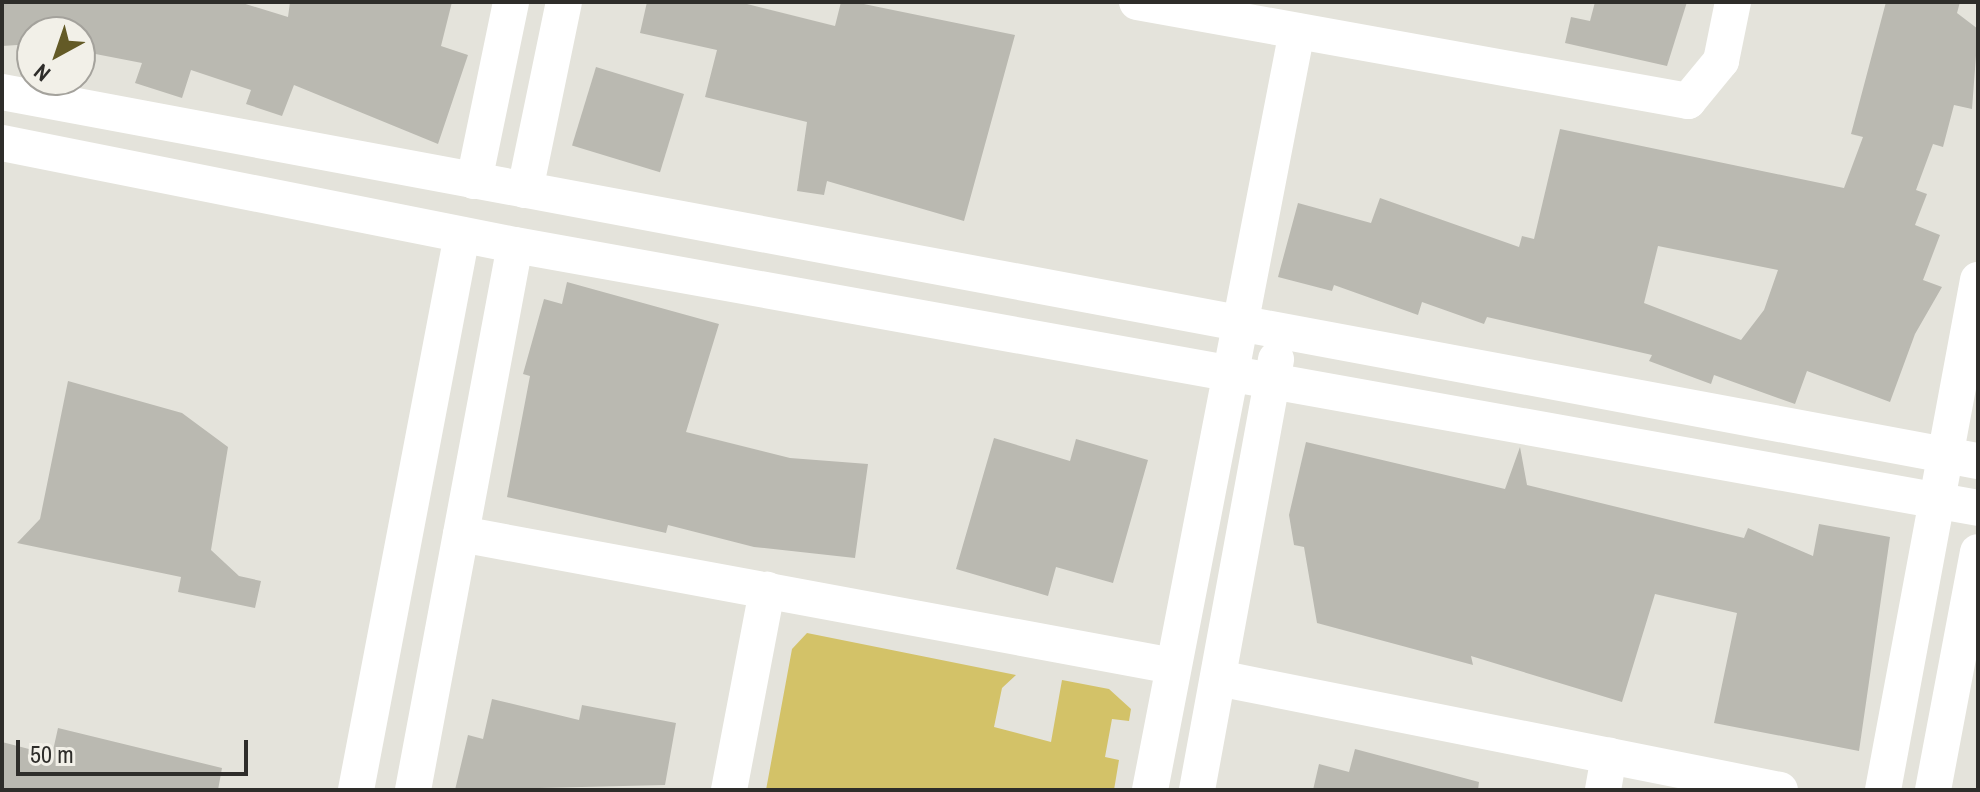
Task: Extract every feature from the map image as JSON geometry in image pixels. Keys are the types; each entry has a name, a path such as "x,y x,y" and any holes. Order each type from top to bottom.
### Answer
{"street":[{"path":"474,181 511,2"},
{"path":"525,190 564,2"},
{"path":"1137,2 1688,101 1721,61 1733,2"},
{"path":"1150,790 1227,373 1297,31"},
{"path":"2,92 1237,327 1961,458"},
{"path":"2,143 515,245 1978,508"},
{"path":"356,790 462,235"},
{"path":"413,790 515,245"},
{"path":"1883,790 1936,500 1961,458 1978,280"},
{"path":"1197,790 1281,335"},
{"path":"461,534 1173,666"},
{"path":"1933,790 1978,552"},
{"path":"729,790 767,590"},
{"path":"1218,678 1606,773 1780,790"}],"shaded area":[{"path":"807,633 1016,675 1002,688 994,727 1051,742 1062,680 1109,689 1131,709 1129,721 1112,719 1105,757 1119,760 1114,790 766,790 792,649"}],"building":[{"path":"2,2 239,2 288,17 290,2 452,2 441,46 468,55 438,144 294,85 282,116 246,104 251,90 191,70 182,98 135,83 142,63 96,54 96,16 16,16 16,45 2,46"},
{"path":"647,2 739,2 835,26 841,2 854,2 1015,35 964,221 827,181 824,195 797,191 807,122 705,97 717,50 640,33"},
{"path":"1595,2 1687,2 1667,66 1565,43 1571,17 1590,21"},
{"path":"1886,2 1960,2 1957,13 1978,29 1972,109 1954,105 1943,147 1933,144 1916,190 1927,194 1915,225 1940,235 1923,280 1942,287 1915,334 1890,402 1807,371 1795,404 1714,375 1711,384 1649,361 1652,355 1487,317 1484,324 1422,302 1418,315 1334,285 1332,291 1278,277 1298,203 1371,223 1380,198 1519,247 1522,236 1534,239 1560,129 1844,188 1863,137 1851,134","holes":["1658,246 1778,270 1764,310 1741,340 1644,303"]},
{"path":"596,67 684,94 660,172 572,145"},
{"path":"567,282 719,324 686,432 790,458 868,464 855,558 754,547 668,525 666,533 507,497 530,376 523,374 544,299 562,304"},
{"path":"68,381 182,413 228,447 211,550 239,576 261,581 255,608 178,592 181,577 17,543 40,519"},
{"path":"994,438 1070,461 1076,439 1148,460 1113,583 1056,567 1048,596 956,569"},
{"path":"1306,442 1505,489 1520,447 1527,485 1744,538 1748,528 1813,556 1819,524 1890,537 1859,751 1714,723 1737,613 1655,594 1622,702 1471,656 1473,665 1317,623 1304,547 1294,545 1289,515"},
{"path":"492,699 579,720 582,705 676,723 665,785 455,790 468,735 483,739"},
{"path":"58,728 222,768 218,790 2,790 2,742 52,755"},
{"path":"1355,749 1479,782 1478,790 1313,790 1319,764 1349,772"}]}
